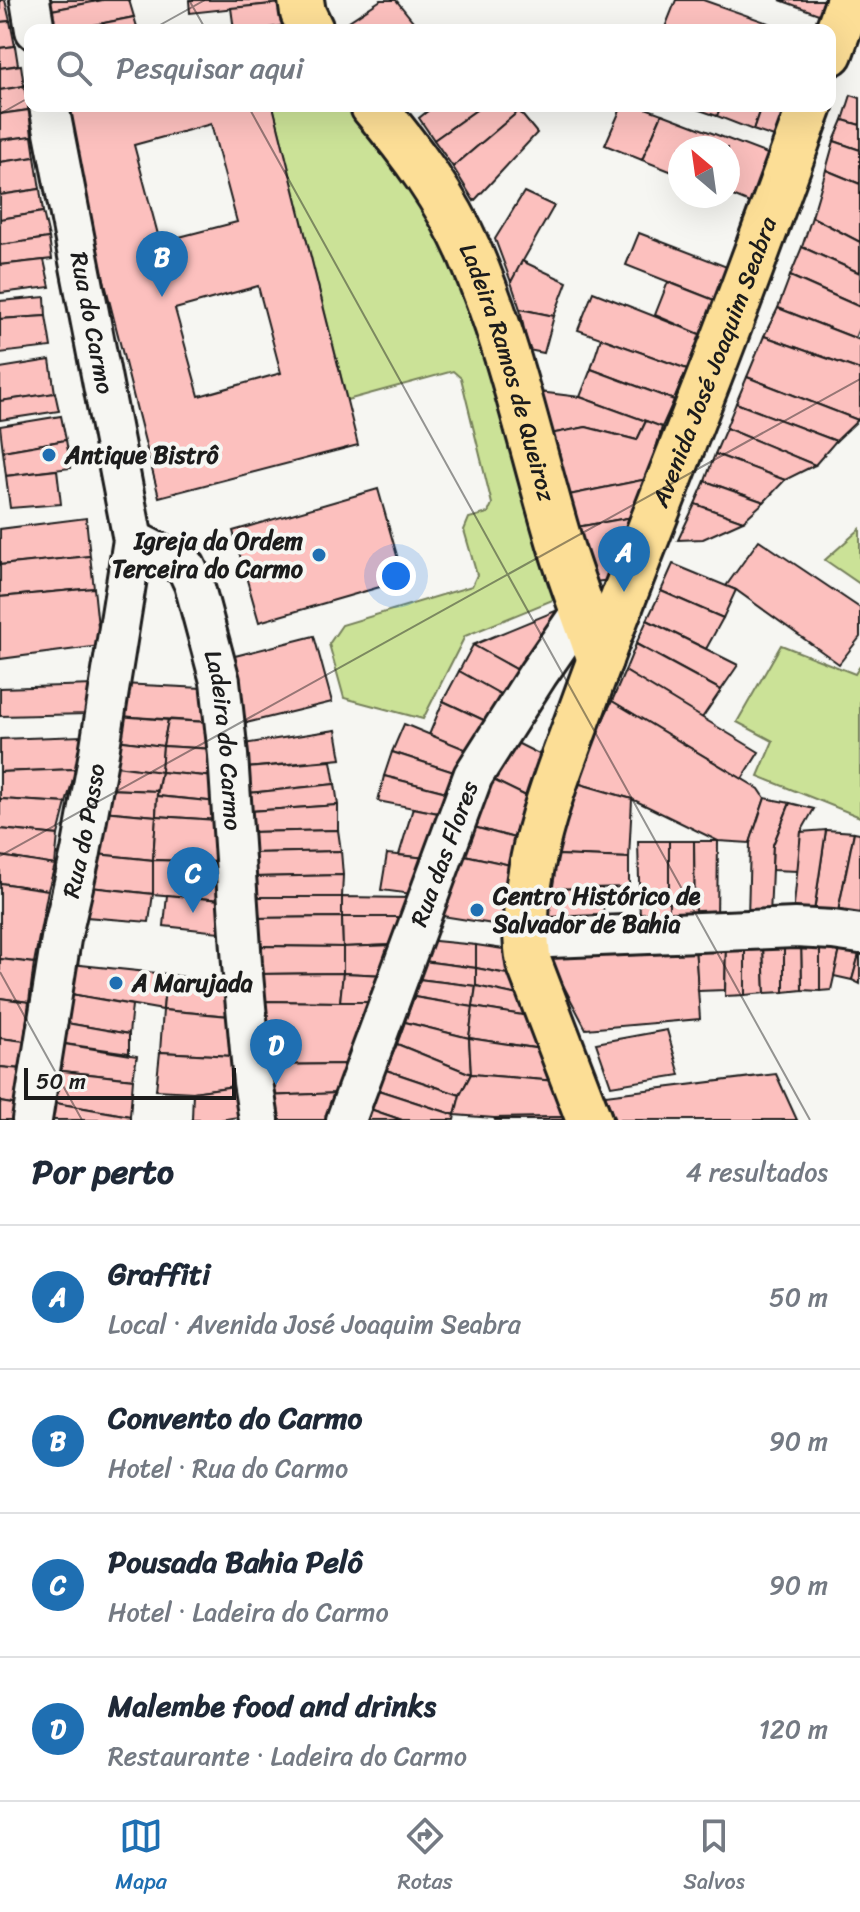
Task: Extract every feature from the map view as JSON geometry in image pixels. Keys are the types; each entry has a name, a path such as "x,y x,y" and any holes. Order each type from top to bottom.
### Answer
{"main road":[{"path":"301,0 308,24"},
{"path":"836,36 849,0"},
{"name":"Ladeira Ramos de Queiroz","path":"378,112 432,183 469,252 507,359 561,546 600,660"},
{"name":"Avenida José Joaquim Seabra","path":"589,1120 529,963 525,939 530,877 545,812 600,660 808,112"}],"street":[{"path":"30,0 34,24"},
{"name":"Rua do Carmo","path":"50,112 133,540"},
{"name":"Rua do Passo","path":"32,1120 61,939 99,753 133,540"},
{"name":"Ladeira do Carmo","path":"133,540 186,567 194,584 220,681 242,964 259,1120"},
{"name":"Rua das Flores","path":"346,1120 473,776 583,609"},
{"path":"525,939 795,928 860,934"}],"green space":[{"path":"275,112 359,112 455,257 560,597 465,636 423,719 344,698 329,644 342,625 472,586 477,575 464,530 469,518 488,513 492,504 461,378 453,371 347,400"},
{"path":"860,529 860,584 825,560"},
{"path":"781,645 855,674 860,666 860,817 758,776 773,741 737,722"}],"building":[{"path":"0,0 5,0 10,21 0,22"},
{"path":"49,0 103,0 52,10"},
{"path":"103,0 129,0 134,17 99,24 54,24 52,10"},
{"path":"189,0 282,0 282,3 190,13"},
{"path":"381,0 396,0 415,24 347,24"},
{"path":"676,0 703,0 771,24 666,24"},
{"path":"780,0 830,0 824,16"},
{"path":"282,3 286,24 233,24 231,8"},
{"path":"134,17 136,24 99,24"},
{"path":"10,21 15,46 0,48 0,22"},
{"path":"15,46 18,65 0,68 0,48"},
{"path":"21,65 24,86 0,90 0,68"},
{"path":"24,86 24,111 0,114 0,90"},
{"path":"851,95 860,98 860,125 843,120"},
{"path":"29,112 32,136 0,140 0,114"},
{"path":"62,112 275,112 358,445 159,497","holes":["211,124 237,222 160,242 134,145","258,286 281,373 199,396 175,309"]},
{"path":"426,112 474,112 434,140 419,118"},
{"path":"474,112 518,112 453,167 434,140"},
{"path":"518,112 537,133 474,201 453,167"},
{"path":"619,112 662,114 642,160 605,145"},
{"path":"719,112 759,112 753,130 717,116"},
{"path":"759,112 794,112 783,140 753,130"},
{"path":"662,114 720,136 668,136 668,170 642,160"},
{"path":"843,120 860,125 860,150 834,141"},
{"path":"32,136 35,157 0,162 0,140"},
{"path":"834,141 860,150 860,184 826,170"},
{"path":"740,144 770,155 752,204 740,199"},
{"path":"35,157 40,189 0,195 0,162"},
{"path":"826,170 860,184 860,242 812,217"},
{"path":"40,189 43,212 0,219 0,195"},
{"path":"524,192 554,206 511,282 495,239"},
{"path":"43,212 49,238 0,245 0,219"},
{"path":"812,217 860,242 860,273 802,247"},
{"path":"639,233 727,267 714,300 626,265"},
{"path":"49,238 52,259 0,265 0,245"},
{"path":"802,247 860,273 860,307 790,276"},
{"path":"44,260 50,287 0,293 0,265"},
{"path":"522,261 567,282 554,316 520,309 511,282"},
{"path":"790,276 860,307 860,326 855,338 778,308"},
{"path":"668,282 714,300 702,335 655,315"},
{"path":"593,292 702,335 687,369 578,330"},
{"path":"45,297 46,316 0,319 0,301"},
{"path":"778,308 860,340 860,370 764,336"},
{"path":"520,309 554,316 544,353 528,350"},
{"path":"46,316 51,347 0,353 0,319"},
{"path":"764,336 860,370 858,420 747,377"},
{"path":"601,338 687,369 674,400 591,369"},
{"path":"50,360 55,393 0,401 0,368"},
{"path":"591,369 674,400 662,427 580,397"},
{"path":"747,377 858,420 836,441 741,405 736,403"},
{"path":"539,392 580,397 646,421 637,440 586,427 550,434"},
{"path":"55,393 59,411 0,420 0,401"},
{"path":"736,403 836,441 815,465 726,428"},
{"path":"61,416 66,440 3,451 0,426"},
{"path":"646,421 662,427 647,479 569,495 550,434 586,427 637,440"},
{"path":"726,428 815,465 785,480 715,454"},
{"path":"66,440 71,468 6,476 3,451"},
{"path":"715,454 785,480 764,502 705,481"},
{"path":"57,470 61,504 10,508 6,476"},
{"path":"647,479 638,516 577,527 569,495"},
{"path":"705,481 764,502 743,521 695,504"},
{"name":"Igreja da Ordem Terceira do Carmo","path":"378,489 404,580 259,622 233,531"},
{"path":"695,504 743,521 703,539 678,540"},
{"path":"638,516 617,579 595,582 577,527"},
{"path":"86,518 90,556 0,565 0,529"},
{"path":"759,540 860,608 860,637 839,664 726,586"},
{"path":"90,556 94,588 0,597 0,565"},
{"path":"673,564 736,590 723,618 661,591"},
{"path":"94,588 100,646 0,659 0,597"},
{"path":"661,591 723,618 706,649 647,620"},
{"path":"565,607 525,674 473,645"},
{"path":"647,620 738,665 721,690 636,644"},
{"path":"314,636 332,702 246,723 231,657"},
{"path":"636,644 721,690 702,718 625,671"},
{"path":"473,645 525,674 509,699 459,671"},
{"path":"459,671 509,699 492,724 443,701"},
{"path":"625,671 759,752 742,779 612,701"},
{"path":"121,684 203,688 208,722 118,716"},
{"path":"94,685 88,714 0,716 0,688"},
{"path":"443,701 492,724 472,752 429,735"},
{"path":"612,701 759,789 765,798 750,843 718,841 632,799 573,782"},
{"path":"118,716 168,720 163,746 115,740"},
{"path":"168,720 208,722 214,749 163,746"},
{"path":"404,724 472,752 463,775 392,752"},
{"path":"336,730 341,759 246,768 243,744"},
{"path":"82,736 76,769 0,772 0,739"},
{"path":"115,740 163,746 161,772 108,765"},
{"path":"511,740 543,756 528,797 489,778"},
{"path":"163,746 214,749 216,777 161,772"},
{"path":"392,752 463,775 454,794 384,776"},
{"path":"331,761 335,784 249,793 246,768"},
{"path":"108,765 161,772 157,791 105,789"},
{"path":"76,769 66,803 0,799 0,772"},
{"path":"161,772 216,777 218,802 157,796"},
{"path":"384,776 454,794 443,814 378,801"},
{"path":"489,778 528,797 518,839 470,826"},
{"path":"573,782 632,799 629,858 557,855"},
{"path":"335,784 338,805 250,811 249,793"},
{"path":"105,789 157,791 156,816 102,811"},
{"path":"157,796 218,802 217,820 156,816"},
{"path":"765,798 790,803 773,845 770,916 748,918 750,843"},
{"path":"0,799 66,803 58,835 0,829"},
{"path":"790,803 814,809 801,832 798,871 772,870 773,845"},
{"path":"338,805 338,830 251,832 250,811"},
{"path":"413,808 443,814 427,858 399,855"},
{"path":"102,811 156,816 153,860 96,854"},
{"path":"156,816 217,820 217,862 153,860"},
{"path":"470,826 518,839 515,866 460,854"},
{"path":"0,829 58,835 55,865 0,856"},
{"path":"338,830 341,851 254,853 251,832"},
{"path":"826,830 854,832 837,917 813,918"},
{"path":"826,830 813,918 793,916 801,832"},
{"path":"854,832 860,833 860,917 837,917"},
{"path":"638,841 669,841 669,918 640,920"},
{"path":"669,841 694,841 695,917 669,918"},
{"path":"694,841 718,841 717,919 695,917"},
{"path":"341,851 343,875 256,877 254,853"},
{"path":"96,854 153,860 153,894 90,887"},
{"path":"387,854 427,858 412,894 381,890"},
{"path":"460,854 515,866 512,927 436,915"},
{"path":"557,855 629,858 629,887 550,889"},
{"path":"0,856 55,865 48,890 0,883"},
{"path":"153,860 217,862 220,900 153,894"},
{"path":"343,875 342,897 256,897 256,877"},
{"path":"0,883 48,890 34,963 0,959"},
{"path":"90,887 153,894 149,922 86,917"},
{"path":"602,888 604,925 550,927 550,889"},
{"path":"167,895 220,900 219,932 164,926"},
{"path":"256,897 342,897 342,917 256,918"},
{"path":"342,897 411,898 403,917 342,917"},
{"path":"342,917 343,947 258,946 256,918"},
{"path":"342,917 403,917 394,945 343,947"},
{"path":"425,940 476,945 476,968 423,961"},
{"path":"820,940 820,991 802,990 801,942"},
{"path":"820,940 842,941 831,990 820,991"},
{"path":"842,941 860,951 852,980 834,976"},
{"path":"801,942 802,990 784,992 784,943"},
{"path":"763,943 765,993 745,995 745,944"},
{"path":"763,943 784,943 784,992 765,993"},
{"path":"695,944 700,1019 586,1029 551,962 561,951"},
{"path":"695,944 726,944 725,990 698,991"},
{"path":"726,944 745,944 745,995 725,996"},
{"path":"394,945 385,975 343,973 343,947"},
{"path":"476,945 510,950 517,976 476,968"},
{"path":"258,946 343,947 343,973 259,974"},
{"path":"860,951 860,984 852,980"},
{"path":"0,959 34,963 29,1002 0,998"},
{"path":"423,961 476,968 476,986 418,979"},
{"name":"A Marujada","path":"71,964 166,974 163,1010 65,993"},
{"path":"476,968 517,976 527,997 476,986"},
{"path":"343,973 340,1002 260,1001 259,974"},
{"path":"343,973 385,975 373,1002 340,1002"},
{"path":"166,974 228,984 229,1016 163,1010"},
{"path":"418,979 476,986 473,1007 414,997"},
{"path":"476,986 527,997 535,1017 473,1007"},
{"path":"65,993 132,1005 129,1034 61,1022"},
{"path":"414,997 473,1007 469,1038 405,1022"},
{"path":"0,998 29,1002 24,1041 0,1038"},
{"path":"260,1001 373,1002 350,1064 262,1065"},
{"path":"473,1007 535,1017 547,1050 469,1038"},
{"path":"163,1010 229,1016 232,1056 160,1052"},
{"path":"61,1022 129,1034 129,1053 58,1043"},
{"path":"405,1022 469,1038 471,1074 397,1044"},
{"path":"667,1030 680,1075 611,1086 596,1043"},
{"path":"0,1038 24,1041 21,1069 0,1067"},
{"path":"469,1038 547,1050 556,1081 471,1074"},
{"path":"58,1043 137,1056 133,1079 54,1070"},
{"path":"397,1044 471,1074 460,1095 386,1070"},
{"path":"160,1052 232,1056 235,1086 193,1092 156,1090"},
{"path":"350,1064 340,1093 265,1096 262,1065"},
{"path":"0,1067 21,1069 18,1105 0,1102"},
{"path":"54,1070 133,1079 130,1116 50,1102"},
{"path":"386,1070 460,1095 455,1115 378,1090"},
{"path":"471,1074 556,1081 570,1117 455,1115 460,1095"},
{"path":"776,1074 797,1120 615,1120 605,1095"},
{"path":"235,1086 238,1117 192,1120 193,1092"},
{"path":"378,1090 455,1115 454,1120 402,1120 370,1109"},
{"path":"340,1093 330,1120 268,1120 265,1096"},
{"path":"0,1102 18,1105 15,1120 0,1120"},
{"path":"50,1102 130,1116 130,1120 47,1120"},
{"path":"370,1109 402,1120 366,1120"},
{"path":"570,1117 571,1120 494,1118"}],"place":[{"name":"Convento do Carmo","path":"162,297"},
{"name":"Antique Bistrô","path":"49,455"},
{"name":"Igreja da Ordem Terceira do Carmo","path":"319,555"},
{"name":"Graffiti","path":"624,592"},
{"name":"Centro Histórico de Salvador de Bahia","path":"477,910"},
{"name":"Pousada Bahia Pelô","path":"193,913"},
{"name":"A Marujada","path":"116,983"},
{"name":"Malembe food and drinks","path":"276,1085"}]}
